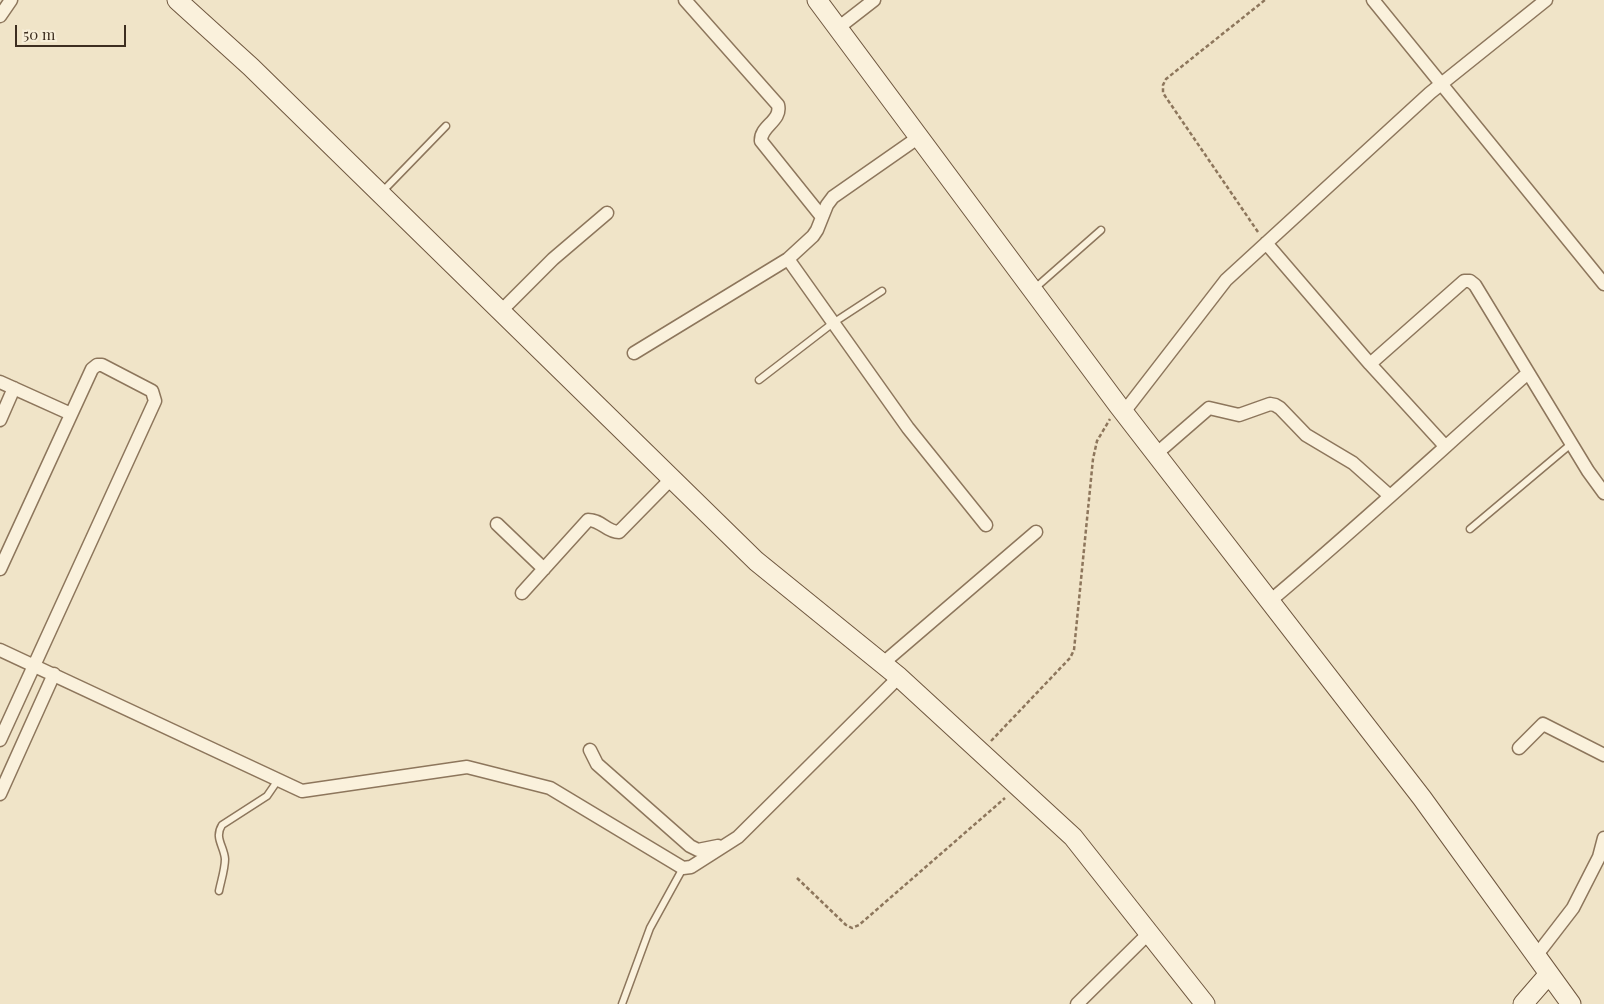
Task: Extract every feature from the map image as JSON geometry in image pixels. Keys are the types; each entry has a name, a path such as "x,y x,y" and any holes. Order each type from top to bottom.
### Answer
{"street":[{"path":"0,16 11,0"},
{"path":"177,0 251,67 756,561 899,677 1073,837 1205,1004"},
{"path":"685,0 778,105 778,116 760,135 761,141 822,217"},
{"path":"817,0 1121,409 1422,798 1571,1004"},
{"path":"838,28 874,0"},
{"path":"1373,0 1604,284"},
{"path":"1121,409 1226,280 1441,84 1546,0"},
{"path":"634,353 788,259 813,236 827,205 833,197 919,137"},
{"path":"502,311 553,259 607,213"},
{"path":"1266,243 1370,364 1445,446"},
{"path":"788,259 908,428 986,524"},
{"path":"1370,364 1464,281 1470,281 1475,285 1571,444 1604,493"},
{"path":"0,569 92,369 96,365 102,365 152,391 155,400 0,740"},
{"path":"1270,601 1358,527 1445,446 1528,373"},
{"path":"0,382 71,414"},
{"path":"0,420 14,388"},
{"path":"1156,454 1209,408 1239,415 1270,404 1280,408 1312,439 1353,463 1390,496"},
{"path":"522,593 588,520 596,520 613,532 619,532 672,478"},
{"path":"497,524 544,569"},
{"path":"882,664 1036,532"},
{"path":"0,650 34,664 302,791 467,767 550,788 683,868 691,867 738,837 899,677"},
{"path":"0,794 54,674"},
{"path":"1519,748 1543,724 1604,755"},
{"path":"590,750 597,764 690,846 698,850 726,845"},
{"path":"0,761 13,766"},
{"path":"1536,956 1573,908 1599,857 1604,838"},
{"path":"1077,1004 1148,934"},
{"path":"1523,1004 1549,974"}],"lane":[{"path":"381,194 446,126"},
{"path":"1033,290 1101,230"},
{"path":"759,380 833,323 882,291"},
{"path":"1470,529 1571,444"},
{"path":"219,891 225,862 218,839 219,830 222,825 267,796 278,780"},
{"path":"622,1004 650,928 683,868"}],"path":[{"path":"1265,0 1166,79 1163,85 1163,93 1266,243"},
{"path":"981,752 1070,658 1074,650 1096,441 1121,409"},
{"path":"797,878 846,925 852,928 859,925 1018,786"}]}
